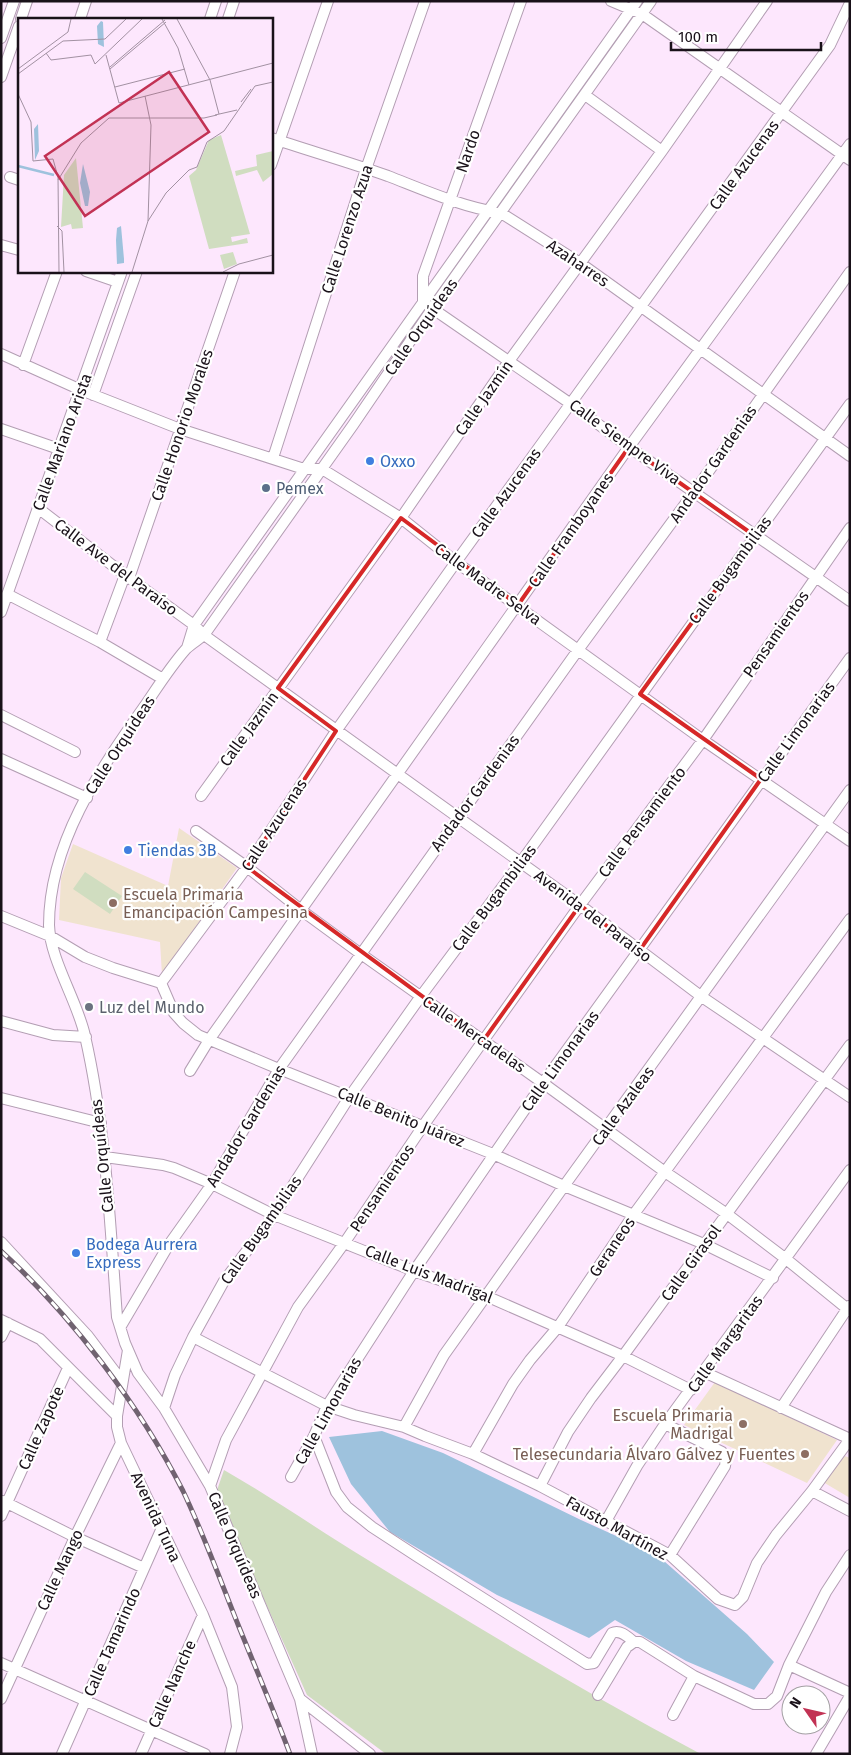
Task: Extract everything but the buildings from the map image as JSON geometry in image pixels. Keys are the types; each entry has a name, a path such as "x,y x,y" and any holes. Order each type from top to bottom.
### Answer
{"street":[{"path":"1,38 14,1"},
{"path":"21,18 27,1"},
{"path":"80,18 86,1"},
{"path":"210,18 216,1"},
{"path":"228,18 234,1"},
{"path":"272,160 276,139 328,1"},
{"name":"Calle Lorenzo Azua","path":"273,458 366,168 425,1"},
{"name":"Nardo","path":"423,302 423,276 521,1"},
{"path":"611,1 634,5 642,14 846,158"},
{"name":"Calle Orquídeas","path":"312,1754 300,1699 210,1486 164,1408 138,1373 117,1317 105,1157 86,1037 50,936 51,906 59,860 67,837 87,798 121,740 187,648 204,635 353,425 432,309 651,1"},
{"name":"Calle Jazmín","path":"201,796 401,518 510,361 662,151 767,1"},
{"name":"Calle Azucenas","path":"160,983 247,867 336,731 456,562 830,45 850,3"},
{"name":"Calle Orquídeas","path":"187,648 194,625 634,5"},
{"path":"1,77 18,29"},
{"path":"585,95 662,151"},
{"name":"Azaharres","path":"276,139 366,168 451,199 488,211 501,213 580,263 850,456"},
{"name":"Calle Framboyanes","path":"190,1071 209,1040 629,447 846,158 850,144"},
{"path":"1,245 18,250"},
{"path":"24,365 57,272"},
{"path":"89,272 118,282"},
{"name":"Calle Mariano Arista","path":"1,612 122,272"},
{"name":"Calle Mariano Arista","path":"93,395 137,272"},
{"name":"Calle Honorio Morales","path":"100,642 127,577 235,272"},
{"name":"Andador Gardenias","path":"121,1326 168,1246 212,1184 279,1069 850,272"},
{"name":"Calle Siempre Viva","path":"423,302 510,361 850,602"},
{"path":"1,354 81,390 180,429 304,469 322,469"},
{"name":"Calle Bugambilias","path":"164,1408 175,1375 193,1337 224,1282 274,1215 350,1096 421,996 521,862 850,404"},
{"path":"342,417 353,425"},
{"path":"1,429 59,450"},
{"name":"Calle Madre Selva","path":"322,469 401,518 456,562 703,740 850,841"},
{"name":"Calle Ave del Paraíso","path":"38,508 127,577 194,625"},
{"name":"Pensamientos","path":"703,740 850,528"},
{"path":"8,594 100,642 164,679"},
{"name":"Avenida del Paraíso","path":"194,625 204,635 521,862 702,997 850,1097"},
{"name":"Calle Limonarias","path":"291,1477 314,1436 327,1406 414,1270 493,1154 640,951 761,779 850,658"},
{"path":"1,715 75,752"},
{"name":"Calle Pensamiento","path":"580,905 703,740"},
{"path":"1,759 87,798"},
{"name":"Calle Azaleas","path":"404,1426 444,1355 850,790"},
{"name":"Calle Mercadelas","path":"196,831 247,867 361,954 665,1172 727,1214 849,1308"},
{"name":"Pensamientos","path":"210,1486 226,1440 298,1307 346,1242 423,1126 580,905"},
{"path":"1,916 50,936 85,957 160,983"},
{"name":"Geraneos","path":"474,1454 513,1384 530,1360 558,1327 634,1214 850,919"},
{"name":"Calle Benito Juárez","path":"160,983 178,1018 190,1030 209,1040 493,1154 564,1186 704,1244 773,1278"},
{"path":"1,1021 53,1035 86,1037"},
{"name":"Calle Girasol","path":"540,1486 568,1432 591,1398 850,1045"},
{"path":"1,1098 101,1123"},
{"name":"Calle Luis Madrigal","path":"105,1157 163,1165 212,1184 274,1215 486,1296 623,1356 691,1390"},
{"name":"Calle Margaritas","path":"606,1521 637,1466 665,1424 850,1170"},
{"path":"1,1242 88,1336 122,1381"},
{"path":"781,1408 849,1308"},
{"path":"1,1337 5,1321 40,1339 117,1416"},
{"path":"193,1337 327,1406 354,1416 404,1426 474,1454"},
{"name":"Avenida Tuna","path":"128,1350 117,1416 117,1427 121,1443 203,1615 232,1687 237,1727 230,1754"},
{"name":"Calle Zapote","path":"1,1516 4,1502 68,1368"},
{"path":"704,1372 850,1439 812,1490 850,1511"},
{"path":"665,1424 722,1452 726,1458 725,1466 670,1555"},
{"path":"314,1436 336,1492 347,1507 372,1527 587,1664 594,1662 612,1633 616,1631 634,1642 640,1642 694,1676 754,1704 768,1704 776,1696 788,1665 826,1592 850,1555"},
{"name":"Calle Mango","path":"1,1699 75,1537 121,1443"},
{"name":"Fausto Martínez","path":"474,1454 540,1486 670,1555 718,1599 735,1604 743,1597 757,1563 776,1535 812,1490"},
{"path":"4,1502 144,1568"},
{"name":"Calle Tamarindo","path":"62,1754 161,1530"},
{"name":"Calle Nanche","path":"141,1754 203,1615"},
{"path":"598,1695 627,1647 634,1642"},
{"path":"1,1663 205,1754"},
{"path":"788,1665 850,1695 816,1754"},
{"path":"673,1715 694,1676"},
{"path":"300,1699 370,1754"}],"highlighted area":[{"path":"629,447 755,536 640,694 761,779 639,951 580,905 483,1041 247,867 336,731 278,688 401,518 518,605"}],"shaded area":[{"path":"179,828 237,868 162,975 160,942 59,920 61,878 73,844 168,886"},
{"name":"Escuela Primaria Madrigal","path":"715,1382 837,1440 807,1483 684,1425"},
{"path":"845,1456 850,1458 850,1498 823,1482"}],"green space":[{"path":"85,872 122,896 110,914 73,889"},
{"path":"224,1470 532,1659 615,1707 704,1754 386,1754 307,1695 216,1493"}],"water":[{"path":"382,1431 443,1453 656,1554 747,1634 774,1662 754,1690 686,1661 615,1620 589,1638 497,1595 390,1532 351,1484 329,1437"}],"railway":[{"path":"1,1251 27,1276 78,1333 125,1395 166,1459 198,1524 290,1754"}],"place":[{"name":"Oxxo","path":"370,461"},
{"name":"Pemex","path":"266,488"},
{"name":"Tiendas 3B","path":"128,850"},
{"name":"Escuela Primaria Emancipación Campesina","path":"113,903"},
{"name":"Luz del Mundo","path":"89,1007"},
{"name":"Bodega Aurrera Express","path":"76,1253"},
{"name":"Escuela Primaria Madrigal","path":"743,1424"},
{"name":"Telesecundaria Álvaro Gálvez y Fuentes","path":"805,1454"}]}
